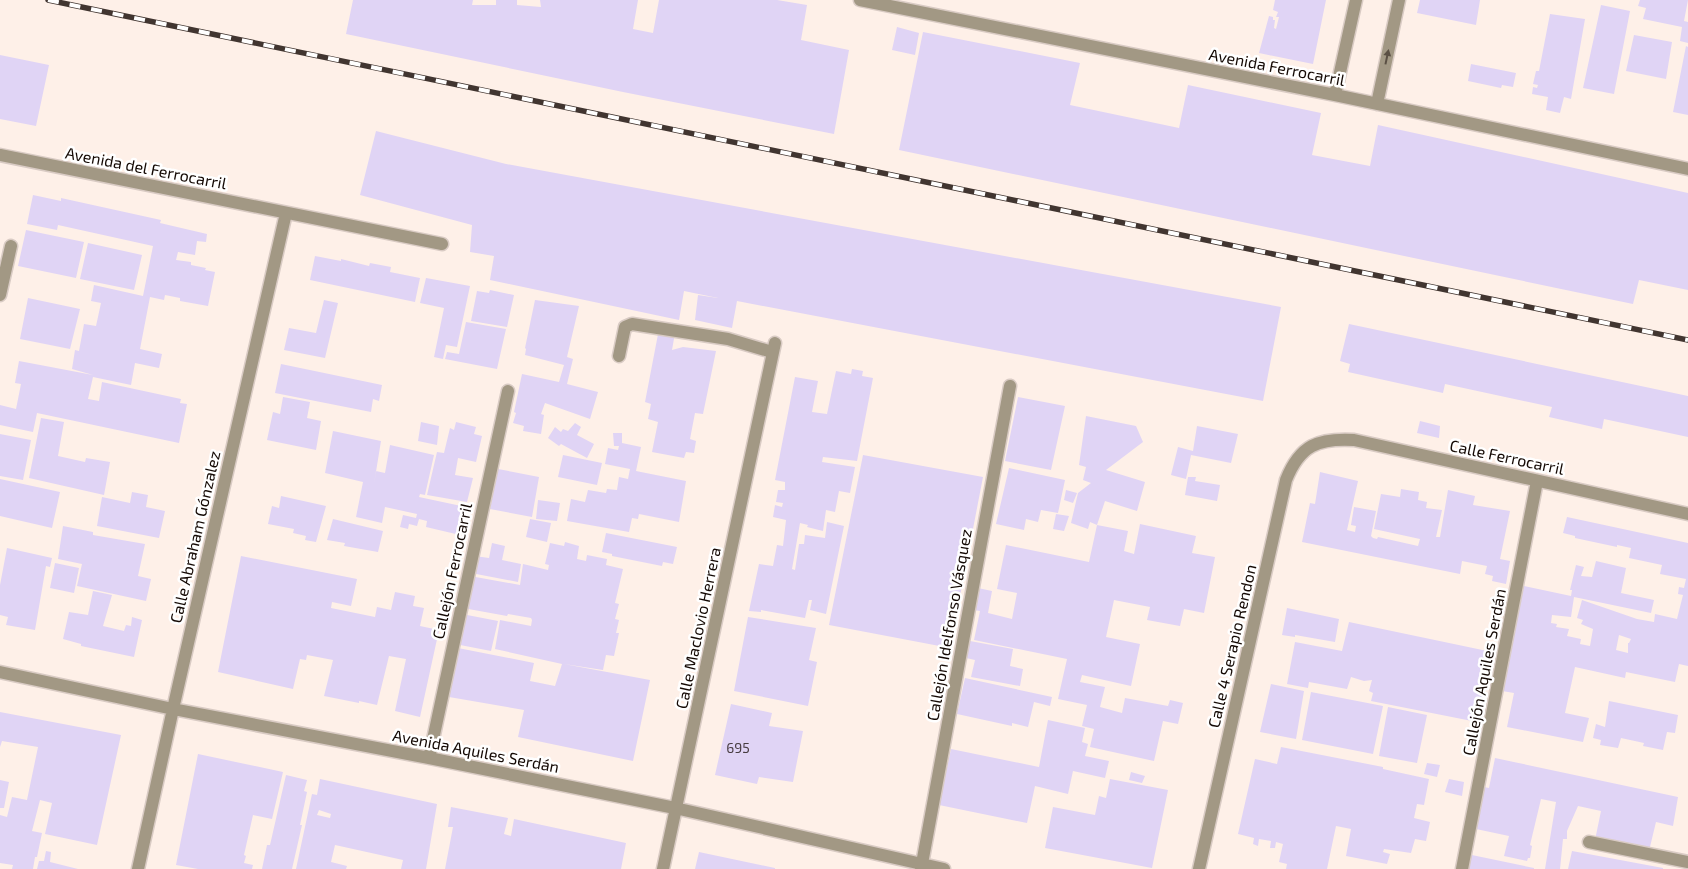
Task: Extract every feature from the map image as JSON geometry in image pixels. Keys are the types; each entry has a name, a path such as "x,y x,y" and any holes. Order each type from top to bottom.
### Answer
{"street":[{"name":"Avenida Ferrocarril","path":"860,0 1335,95 1688,169"},
{"path":"1335,95 1356,0"},
{"path":"1377,104 1399,0"},
{"name":"Avenida del Ferrocarril","path":"0,155 442,244"},
{"name":"Calle Abraham Gónzalez","path":"138,869 172,709 286,213"},
{"path":"0,295 11,246"},
{"name":"Calle Maclovio Herrera","path":"619,356 625,327 632,324 773,347 765,393 663,869"},
{"name":"Callejón Idelfonso Vásquez","path":"921,867 1010,386"},
{"name":"Callejón Ferrocarril","path":"429,758 508,391"},
{"name":"Calle Ferrocarril","path":"1318,442 1334,439 1354,440 1688,514"},
{"name":"Calle 4 Serapio Rendon","path":"1199,869 1286,480 1292,465 1303,452 1318,442"},
{"name":"Callejón Aquiles Serdán","path":"1462,869 1537,480"},
{"name":"Avenida Aquiles Serdán","path":"0,672 172,709 429,758 675,808 921,867 944,869"},
{"path":"1589,842 1688,862"}],"building":[{"path":"353,0 473,0 472,5 496,5 496,0 517,0 517,5 541,7 540,0 638,0 633,29 653,33 659,0 777,0 807,5 801,40 849,50 834,134 346,34"},
{"path":"1275,0 1326,0 1313,64 1259,53 1269,16 1275,20 1274,28 1276,29 1279,17 1276,17 1278,12 1273,10"},
{"path":"1420,0 1480,0 1476,25 1417,13"},
{"path":"1640,0 1688,0 1684,21 1688,22 1688,43 1680,41 1682,27 1643,19 1646,8 1638,6"},
{"path":"1601,5 1630,11 1614,94 1583,88"},
{"path":"1550,14 1585,19 1571,99 1564,97 1560,113 1546,110 1548,97 1532,94 1533,87 1537,88 1538,85 1533,84 1536,71 1539,71"},
{"path":"897,27 919,33 915,55 892,50"},
{"path":"923,32 1080,63 1070,105 1179,128 1188,85 1321,113 1312,155 1370,166 1378,125 1688,193 1688,290 1639,280 1633,304 899,150"},
{"path":"1634,35 1672,42 1666,79 1626,71"},
{"path":"1686,46 1688,47 1688,115 1673,112"},
{"path":"0,55 49,65 36,126 0,119"},
{"path":"1471,64 1516,73 1513,87 1502,85 1501,88 1468,81"},
{"path":"376,131 506,164 1281,307 1263,401 737,301 732,328 695,320 698,295 718,298 684,291 679,320 490,280 494,256 470,252 472,225 360,195"},
{"path":"33,195 61,201 61,198 161,220 160,223 207,234 206,242 197,241 195,255 178,252 176,260 191,262 191,265 215,272 208,306 180,301 180,298 165,295 164,300 150,297 140,349 162,354 159,368 135,363 131,385 93,377 88,399 99,401 102,382 181,399 180,403 187,404 179,443 37,413 33,432 0,425 0,405 16,409 21,384 15,383 19,361 93,375 72,369 75,350 79,351 84,324 96,326 101,303 91,301 94,285 143,296 153,246 58,225 57,230 27,224"},
{"path":"26,230 84,242 76,278 18,266"},
{"path":"88,243 142,255 134,290 80,279"},
{"path":"315,256 341,261 341,259 369,266 370,263 391,267 390,272 420,278 415,302 310,280"},
{"path":"426,278 470,286 457,347 446,345 443,359 434,357 444,308 420,303"},
{"path":"490,290 514,295 507,327 471,321 477,291 489,293"},
{"path":"28,298 80,309 70,349 20,339"},
{"path":"324,300 338,303 325,358 284,350 289,328 316,333"},
{"path":"535,300 579,306 567,357 573,359 567,384 598,392 590,419 545,403 541,414 544,415 541,434 523,431 524,426 513,423 522,374 559,382 564,365 525,355"},
{"path":"466,322 506,329 497,369 445,359 447,352 459,354"},
{"path":"1349,324 1688,396 1688,437 1604,419 1602,429 1549,417 1552,407 1445,384 1443,393 1348,372 1350,364 1340,361"},
{"path":"659,329 675,333 672,350 683,347 716,351 703,414 695,413 690,439 696,441 694,453 686,452 684,458 652,452 658,422 648,419 651,404 645,402"},
{"path":"281,364 382,385 379,401 373,399 371,412 275,393"},
{"path":"852,369 863,371 862,376 873,378 857,461 823,457 822,462 855,467 850,493 839,491 835,512 826,510 823,531 800,523 792,569 795,570 799,544 804,544 805,535 825,538 827,522 844,526 826,614 810,610 812,600 809,600 805,618 761,610 761,612 749,611 759,564 773,566 777,545 783,546 786,520 773,517 775,505 782,507 783,503 776,502 778,490 785,490 785,482 775,480 795,377 818,381 812,412 827,414 836,371 851,374"},
{"path":"283,397 310,402 307,418 321,421 316,450 267,440 273,412 280,414"},
{"path":"1018,397 1065,406 1051,470 1005,461"},
{"path":"1086,416 1136,426 1143,442 1106,470 1145,482 1137,511 1105,501 1097,525 1090,522 1088,529 1071,523 1078,493 1091,483 1083,480 1086,467 1079,465"},
{"path":"41,418 64,422 58,456 85,462 86,458 110,462 104,495 29,478"},
{"path":"1420,421 1440,426 1439,438 1417,433"},
{"path":"421,422 439,426 437,445 418,441"},
{"path":"456,422 476,427 474,434 482,436 476,462 458,458 455,475 473,478 467,502 427,495 437,452 444,453 450,428 454,430"},
{"path":"575,423 581,427 577,435 594,444 587,458 561,444 559,446 548,438 555,427 561,432 563,429 568,431"},
{"path":"1197,426 1238,434 1231,463 1191,455 1186,479 1171,475 1178,447 1193,451"},
{"path":"333,431 381,441 376,471 385,473 390,445 434,455 425,495 420,494 419,497 466,507 460,535 426,527 427,521 419,519 417,526 409,524 408,529 400,527 403,515 416,518 417,514 385,507 382,523 356,517 363,482 325,473"},
{"path":"613,433 622,433 622,443 641,447 636,471 686,481 679,522 639,514 638,519 632,518 629,532 567,521 571,499 585,502 588,490 606,493 607,489 617,490 619,477 628,479 630,469 605,464 608,448 618,450 619,446 614,446"},
{"path":"0,434 31,440 23,480 0,476"},
{"path":"563,455 602,463 597,485 558,477"},
{"path":"863,455 983,477 950,648 829,625"},
{"path":"1009,468 1065,480 1058,513 1041,510 1038,522 1026,519 1024,530 996,524"},
{"path":"498,469 539,477 532,517 490,509"},
{"path":"1320,472 1358,481 1347,530 1355,532 1356,526 1351,525 1354,507 1376,511 1371,536 1377,539 1378,537 1418,546 1420,539 1374,529 1381,494 1400,497 1401,489 1419,492 1418,500 1427,502 1426,508 1442,510 1436,537 1440,537 1448,490 1475,496 1473,505 1510,511 1500,559 1510,561 1506,584 1492,581 1493,576 1485,574 1487,566 1462,561 1460,574 1302,542 1310,503 1315,504"},
{"path":"1188,477 1196,477 1195,481 1220,485 1217,501 1185,495"},
{"path":"0,479 60,492 52,528 0,516"},
{"path":"1066,490 1077,493 1073,503 1064,500"},
{"path":"132,492 148,495 146,507 165,511 159,538 97,526 102,497 130,503"},
{"path":"281,496 326,506 316,542 305,540 306,536 293,533 294,529 268,524 272,506 279,508"},
{"path":"538,500 560,503 557,521 536,519"},
{"path":"1056,514 1069,516 1064,531 1053,529"},
{"path":"1567,517 1688,543 1688,666 1679,664 1675,682 1626,672 1625,678 1575,667 1565,713 1589,718 1583,742 1507,727 1514,693 1502,691 1524,586 1571,596 1572,590 1570,590 1576,565 1584,567 1581,576 1592,577 1596,561 1626,568 1621,593 1654,600 1651,613 1574,597 1571,617 1552,615 1551,623 1557,624 1556,627 1569,629 1567,636 1581,639 1580,644 1590,646 1593,629 1581,624 1583,620 1577,618 1582,600 1637,619 1654,622 1655,614 1677,619 1683,595 1678,594 1679,587 1684,588 1686,579 1660,574 1662,565 1629,558 1631,548 1575,538 1575,536 1563,533","holes":["1619,635 1631,639 1628,643 1628,653 1616,650"]},
{"path":"333,519 383,531 378,552 344,546 345,543 327,540"},
{"path":"530,519 551,523 547,542 526,537"},
{"path":"1140,524 1196,536 1192,553 1215,557 1204,613 1184,609 1180,626 1147,620 1150,607 1114,600 1106,637 1140,644 1131,686 1082,675 1080,682 1105,687 1100,707 1122,713 1125,698 1168,706 1170,700 1183,703 1178,724 1163,721 1154,761 1090,747 1094,729 1082,726 1087,705 1058,699 1067,659 974,640 980,611 974,610 978,588 992,591 988,613 1012,619 1017,593 997,589 1006,545 1089,562 1097,525 1128,531 1124,551 1134,554"},
{"path":"63,526 93,532 93,535 145,544 138,576 151,579 146,601 77,586 82,564 58,559"},
{"path":"606,533 677,547 673,564 663,562 662,566 612,556 612,554 602,552"},
{"path":"565,542 579,546 577,559 586,561 587,555 607,559 606,565 623,569 615,603 619,604 615,619 619,620 616,633 619,633 614,656 606,655 603,670 564,664 650,680 633,761 518,737 524,710 449,697 458,648 534,663 530,681 555,686 562,664 495,649 500,620 531,626 531,618 508,614 507,616 463,608 470,576 520,585 523,564 548,570 549,565 545,564 550,543 564,546"},
{"path":"492,543 505,546 502,560 521,564 518,582 471,573 475,556 489,558"},
{"path":"7,548 52,558 50,567 46,566 35,630 6,625 8,617 0,615 0,585"},
{"path":"241,556 357,579 351,606 332,602 331,608 375,617 377,607 391,610 395,592 415,596 413,606 424,608 420,626 439,630 420,717 395,711 406,659 389,656 377,705 324,696 333,660 307,655 306,660 300,659 293,689 218,672"},
{"path":"55,563 79,568 74,593 50,588"},
{"path":"93,591 112,595 103,626 124,631 126,625 131,626 132,617 142,620 134,657 81,646 81,644 63,639 69,612 88,615"},
{"path":"1287,608 1339,619 1335,642 1295,635 1295,637 1282,635"},
{"path":"462,614 498,621 491,651 455,644"},
{"path":"748,617 816,628 809,660 817,662 808,706 734,691"},
{"path":"1349,622 1492,652 1477,722 1371,701 1373,693 1369,691 1372,680 1364,681 1351,677 1347,689 1309,682 1308,688 1287,684 1295,642 1342,651"},
{"path":"970,641 1013,649 1010,666 1023,669 1020,686 971,677 975,660 966,658"},
{"path":"965,678 1052,697 1050,706 1034,702 1028,727 1012,723 1012,726 957,714"},
{"path":"1271,684 1304,691 1296,739 1260,732"},
{"path":"1311,692 1383,706 1373,754 1302,740"},
{"path":"1609,701 1678,715 1675,733 1667,732 1663,750 1643,746 1644,743 1621,738 1618,748 1600,745 1601,740 1593,738 1596,724 1605,727"},
{"path":"731,704 772,713 769,726 803,731 793,782 759,777 757,784 715,775"},
{"path":"1388,707 1427,715 1417,763 1379,756"},
{"path":"0,712 121,735 97,845 45,834 52,803 40,800 32,831 42,833 33,869 12,869 13,865 0,863 0,815 7,817 12,797 27,800 38,747 2,741 0,747"},
{"path":"1048,720 1085,728 1082,742 1088,744 1085,756 1109,761 1105,778 1073,771 1068,794 1035,786 1027,823 939,805 951,749 1039,767"},
{"path":"1281,747 1383,767 1383,769 1429,779 1424,805 1417,804 1414,818 1430,822 1426,841 1415,839 1411,853 1384,849 1383,852 1390,854 1387,864 1346,856 1351,829 1336,826 1327,869 1286,869 1287,864 1279,862 1283,844 1276,842 1275,848 1270,848 1271,841 1259,839 1258,846 1253,844 1254,838 1238,834 1255,759 1277,764"},
{"path":"198,754 283,772 272,819 253,815 244,855 246,856 244,863 253,865 252,869 198,869 176,865"},
{"path":"1495,758 1678,797 1673,826 1656,822 1649,851 1595,840 1601,811 1578,806 1567,831 1567,839 1563,839 1560,869 1545,869 1556,802 1541,799 1530,845 1532,846 1530,858 1527,861 1504,856 1509,836 1476,829 1484,787 1489,788"},
{"path":"1427,763 1440,765 1437,777 1424,774"},
{"path":"1131,772 1145,776 1142,783 1129,780"},
{"path":"286,775 307,780 304,791 307,792 300,825 302,825 292,869 262,869 267,845 270,845"},
{"path":"320,779 437,804 426,869 401,869 403,860 335,845 331,862 347,866 346,869 296,869 312,794 317,795","holes":["319,810 331,814 330,818 317,815"]},
{"path":"1110,779 1168,790 1152,868 1045,848 1053,807 1095,815 1099,796 1106,798"},
{"path":"1449,779 1464,782 1462,796 1445,792"},
{"path":"0,780 9,782 4,808 0,808"},
{"path":"451,807 508,818 504,834 511,836 514,819 626,843 621,869 445,869 453,827 448,827"},
{"path":"46,851 51,852 50,862 78,869 37,869 39,861 44,861"},
{"path":"1572,851 1663,868 1663,869 1568,869"},
{"path":"699,852 775,868 775,869 695,869"},
{"path":"1467,854 1534,868 1534,869 1464,869"}],"railway":[{"path":"48,0 1688,340"}]}
